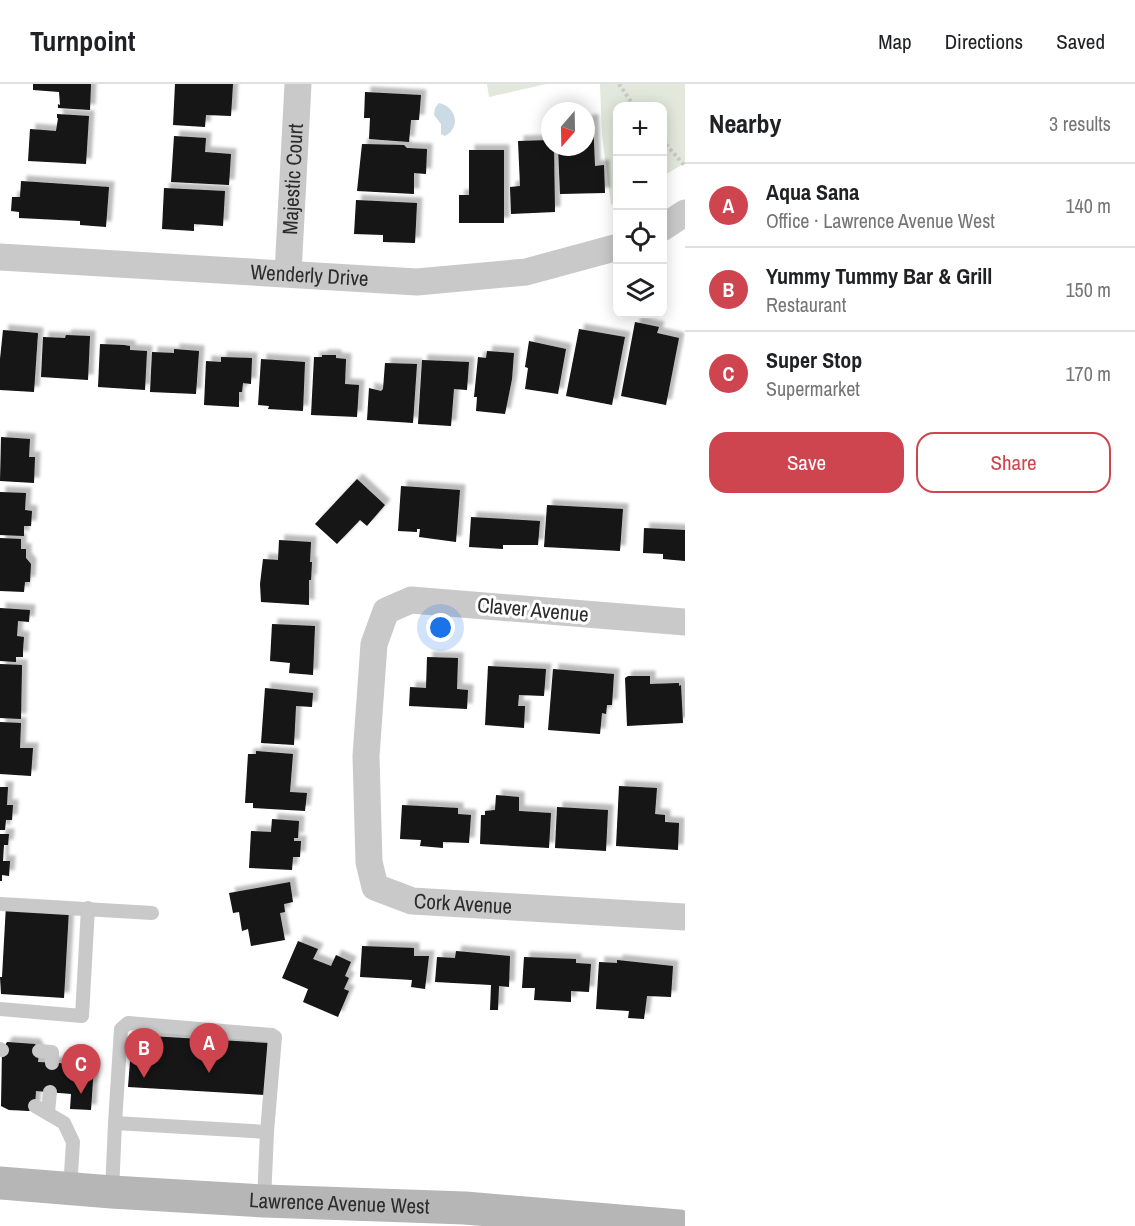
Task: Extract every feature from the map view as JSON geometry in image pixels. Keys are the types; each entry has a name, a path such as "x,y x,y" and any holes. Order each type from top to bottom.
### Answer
{"main road":[{"name":"Lawrence Avenue West","path":"0,1183 464,1217 679,1226"}],"street":[{"name":"Majestic Court","path":"288,273 298,84"},
{"path":"667,225 685,213"},
{"name":"Wenderly Drive","path":"0,257 417,282 526,272 613,248"},
{"name":"Claver Avenue","path":"366,756 374,644 386,611 411,600 685,622"},
{"name":"Cork Avenue","path":"366,756 369,862 375,887 412,900 685,917"}],"lane":[{"path":"0,904 152,913"},
{"path":"0,1009 82,1016 88,908"},
{"path":"112,1192 121,1029 128,1023 275,1037 264,1202"},
{"path":"39,1051 52,1052 52,1063"},
{"path":"48,1112 50,1092"},
{"path":"35,1106 64,1123 73,1142 70,1189"},
{"path":"115,1123 267,1132"}],"path":[{"path":"619,84 631,102"},
{"path":"667,145 685,166"}],"shaded area":[{"path":"487,84 546,84 489,97"},
{"path":"600,84 685,84 685,163 667,174 667,102 613,102 613,204 611,205 602,135"}],"water":[{"path":"439,103 450,109 455,118 453,128 445,136 441,134 441,124 434,115"}],"building":[{"path":"33,84 91,84 90,110 58,108 58,104 60,105 59,92 33,90"},
{"path":"175,84 233,84 231,116 206,115 205,127 173,125"},
{"path":"365,92 421,95 419,120 411,120 409,142 369,139 370,118 364,118"},
{"path":"57,114 89,116 86,164 28,161 30,129 56,131"},
{"path":"174,136 206,138 205,152 231,154 229,185 171,182"},
{"path":"541,140 541,156 554,156 555,212 511,214 510,187 520,186 518,141"},
{"path":"362,144 404,145 407,148 427,149 426,174 414,173 414,194 357,191"},
{"path":"469,150 504,150 504,223 459,223 459,195 469,195"},
{"path":"558,156 595,156 595,166 604,165 605,193 560,194"},
{"path":"21,181 109,187 106,227 80,225 80,221 19,218 19,212 11,211 12,197 20,197"},
{"path":"164,188 225,191 223,226 194,224 194,231 162,229"},
{"path":"356,200 417,203 415,243 383,242 383,235 354,234"},
{"path":"635,322 659,327 657,333 679,338 666,405 621,396"},
{"path":"579,329 625,337 612,405 566,396"},
{"path":"3,330 38,333 34,392 0,390"},
{"path":"66,335 90,336 88,380 41,377 43,337 65,338"},
{"path":"529,341 566,349 558,394 525,389 528,368 525,367"},
{"path":"100,344 124,345 130,346 130,350 147,351 145,390 98,387"},
{"path":"174,349 199,351 196,394 150,392 152,352 174,353"},
{"path":"487,351 514,353 512,379 505,414 476,411 477,397 474,397 478,357 486,358"},
{"path":"322,355 336,355 336,358 346,359 345,384 359,385 357,417 311,415 314,357 322,357"},
{"path":"221,357 252,358 251,384 243,383 242,392 239,392 239,407 204,405 206,361 221,362"},
{"path":"261,359 305,362 303,411 268,409 269,406 258,405"},
{"path":"422,360 469,362 467,390 454,389 451,426 418,424"},
{"path":"385,363 417,364 413,423 367,420 369,388 381,391 383,389"},
{"path":"1,437 30,439 29,457 35,457 34,483 0,481"},
{"path":"357,479 385,505 367,526 360,520 337,544 315,524"},
{"path":"401,486 460,490 456,542 419,537 420,529 417,529 417,532 398,531"},
{"path":"0,492 26,493 25,510 32,511 31,526 24,526 24,536 0,535"},
{"path":"547,505 623,509 620,551 544,547"},
{"path":"471,517 540,521 538,545 503,545 503,549 469,547"},
{"path":"644,528 685,530 685,561 663,559 663,554 643,553"},
{"path":"0,538 21,539 21,549 26,549 26,558 31,564 30,582 25,582 24,592 0,591"},
{"path":"279,540 311,542 309,605 261,602 260,584 263,559 278,560"},
{"path":"0,608 30,610 29,622 18,621 17,636 24,637 23,657 16,657 16,662 0,661"},
{"path":"272,624 315,626 313,675 289,673 290,663 270,661"},
{"path":"427,657 458,658 457,689 468,690 467,709 409,706 410,687 426,688"},
{"path":"0,664 22,665 21,719 0,718"},
{"path":"488,666 546,669 544,696 519,695 518,706 525,706 524,728 485,725"},
{"path":"553,669 614,674 612,705 607,705 606,714 602,713 600,734 548,730"},
{"path":"650,676 650,684 679,683 683,723 627,726 625,678"},
{"path":"265,688 313,693 312,707 296,706 294,745 261,743"},
{"path":"0,722 21,723 20,748 33,748 31,776 0,774"},
{"path":"256,751 293,754 290,792 307,793 305,811 253,808 253,803 245,803 248,754 256,754"},
{"path":"619,786 657,788 655,814 665,815 665,822 679,823 678,850 616,846"},
{"path":"0,787 8,787 7,805 13,805 12,820 6,820 5,830 0,830"},
{"path":"496,795 519,797 519,811 551,813 549,848 480,844 481,815 485,815 485,811 495,810"},
{"path":"402,805 458,808 458,814 471,815 469,843 443,842 443,848 420,846 421,840 400,839"},
{"path":"557,807 608,810 606,851 555,848"},
{"path":"272,819 299,821 298,838 294,838 294,841 301,841 300,857 293,857 292,870 249,868 251,831 271,832"},
{"path":"0,834 9,834 8,845 4,845 3,861 10,861 9,876 2,875 2,881 0,881"},
{"path":"290,882 293,902 284,904 285,912 280,913 285,940 251,946 248,929 242,931 239,912 233,913 229,893"},
{"path":"6,905 69,909 64,998 1,994 0,977 2,977"},
{"path":"298,941 318,949 313,959 331,966 336,955 351,962 345,976 349,978 344,989 349,991 338,1017 303,1002 308,989 282,978"},
{"path":"362,946 414,948 414,956 429,956 425,989 411,987 412,980 360,977"},
{"path":"456,951 510,956 509,987 499,986 498,1010 490,1010 491,985 435,982 437,957 455,958"},
{"path":"524,957 576,959 576,963 591,964 589,992 571,991 571,1002 534,1000 535,988 522,988"},
{"path":"617,960 673,966 671,997 647,996 644,1019 628,1018 629,1011 596,1009 599,962 617,963"},
{"path":"132,1035 268,1043 265,1095 128,1087"},
{"path":"7,1042 35,1044 39,1051 38,1062 94,1065 91,1110 70,1109 71,1094 36,1091 35,1106 29,1111 9,1110 1,1106 2,1050"}],"place":[{"name":"Aqua Sana","path":"209,1073"},
{"name":"Yummy Tummy Bar & Grill","path":"144,1078"},
{"name":"Super Stop","path":"81,1094"}]}
